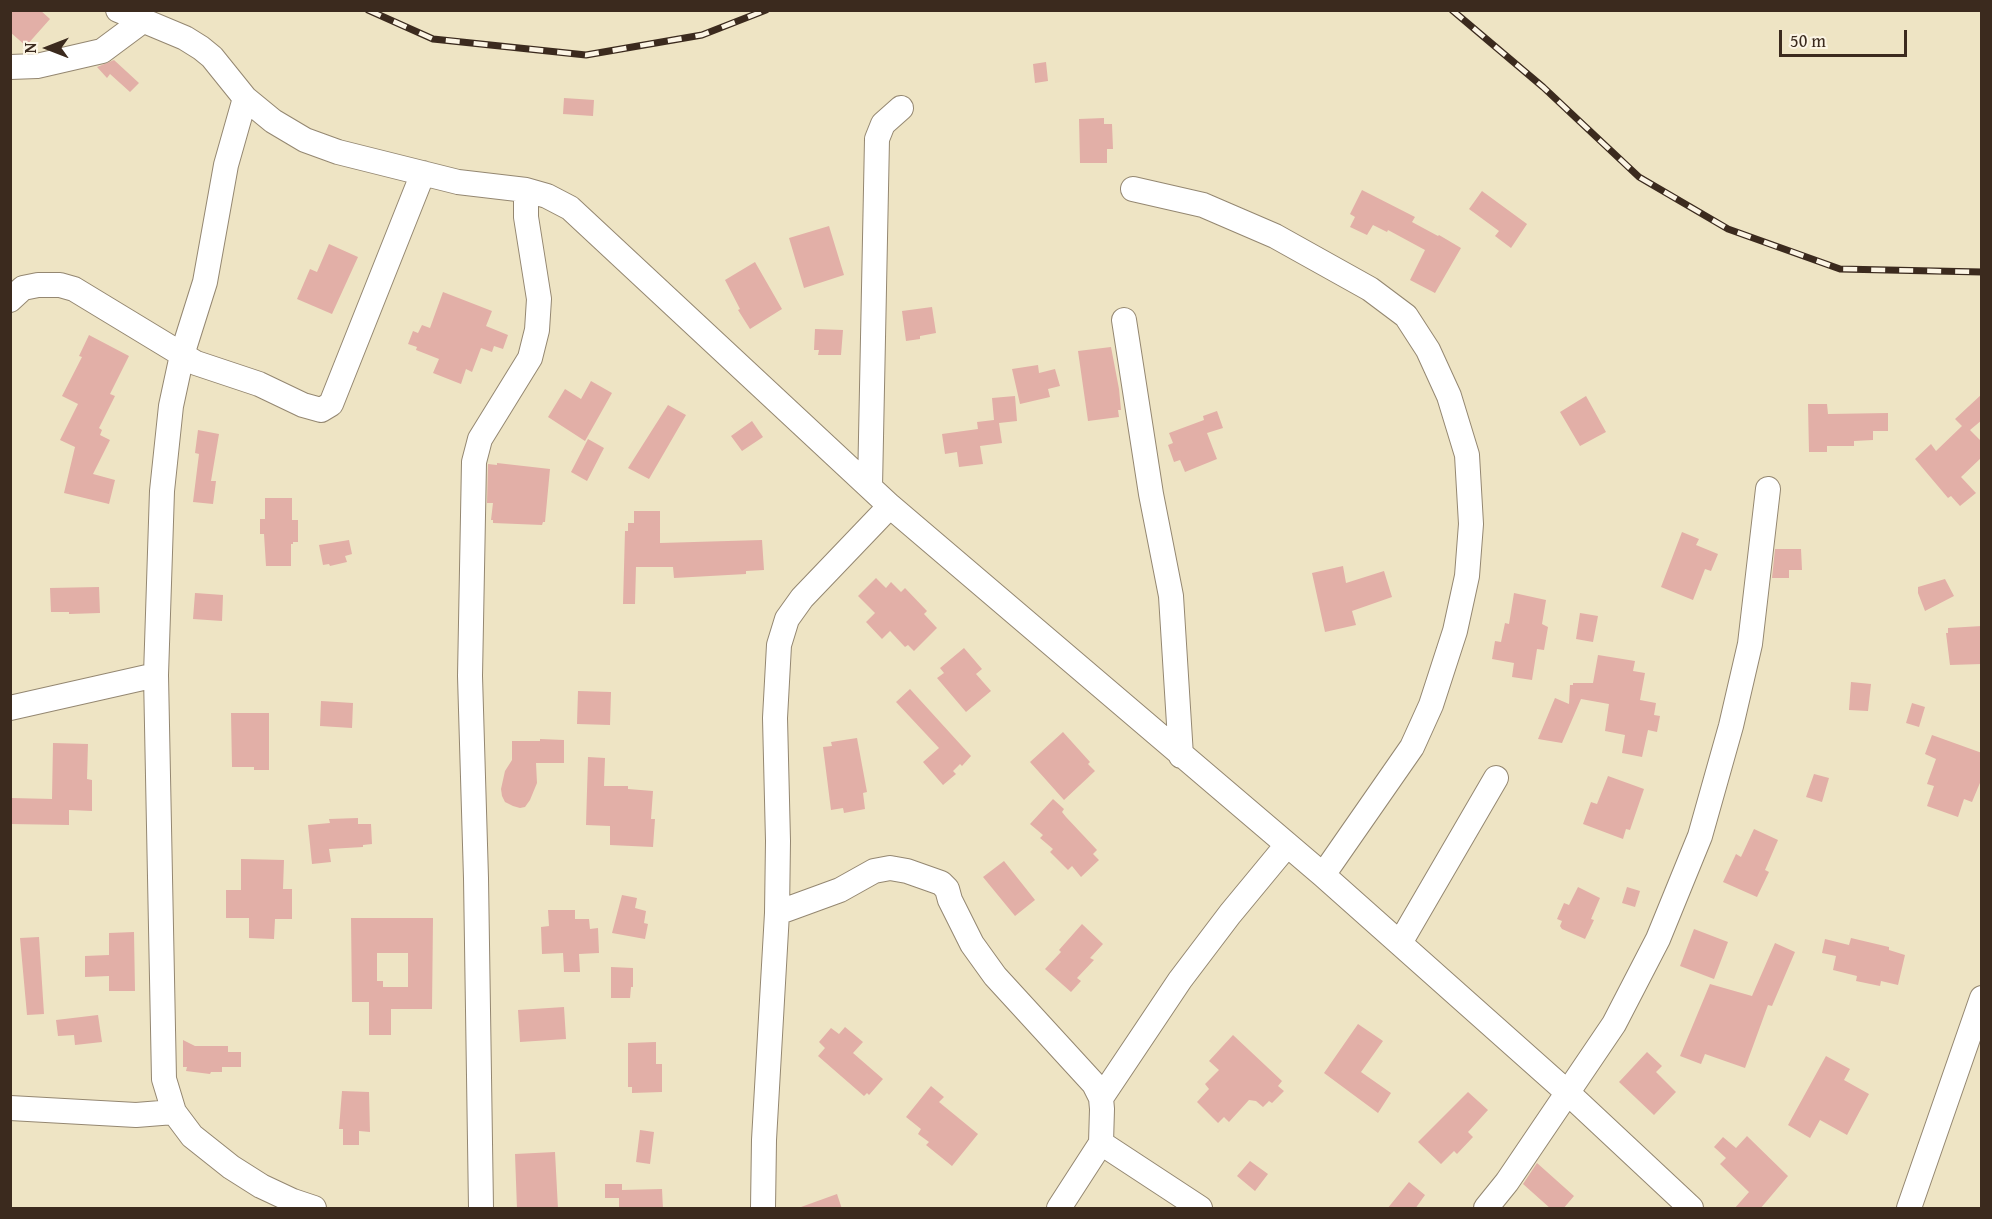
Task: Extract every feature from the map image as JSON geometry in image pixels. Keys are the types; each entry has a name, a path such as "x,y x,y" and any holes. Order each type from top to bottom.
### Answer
{"street":[{"path":"118,10 141,22 185,38 201,48 212,57 244,98 273,122 305,140 338,152 458,182 526,190 547,196 570,208 890,506 1323,875 1568,1093 1690,1209"},
{"path":"10,67 37,66 102,51 141,22"},
{"path":"244,98 226,165 205,282 182,355 171,406 162,491 156,675 164,1079 174,1112 192,1136 231,1167 261,1186 293,1202 314,1209"},
{"path":"870,486 877,139 883,124 901,108"},
{"path":"10,300 23,288 60,285 74,290 196,363 259,384 303,405 321,410 331,404 423,173"},
{"path":"1133,189 1203,205 1275,236 1370,289 1406,316 1428,350 1449,396 1467,455 1471,524 1467,576 1455,631 1431,705 1412,747 1323,875"},
{"path":"481,1209 476,878 470,676 474,462 480,439 530,358 537,330 539,299 526,217 526,190"},
{"path":"1124,320 1151,494 1171,596 1181,756"},
{"path":"1486,1209 1507,1182 1614,1024 1658,939 1700,836 1731,726 1750,644 1767,489"},
{"path":"764,1209 764,1140 777,913 775,718 779,645 787,619 802,598 890,506"},
{"path":"10,708 156,675"},
{"path":"1400,943 1496,778"},
{"path":"1101,1098 1180,980 1230,914 1287,845"},
{"path":"777,913 840,890 874,871 890,868 907,871 941,883 972,944 995,976 1094,1084 1101,1098 1101,1143 1059,1209"},
{"path":"1909,1209 1982,998"},
{"path":"10,1108 136,1115 174,1112"},
{"path":"1101,1143 1200,1209"}],"building":[{"path":"10,10 40,10 50,19 26,46 10,32"},
{"path":"114,60 139,83 130,92 110,74 107,78 97,67"},
{"path":"1046,62 1048,81 1035,83 1033,64"},
{"path":"564,98 594,100 593,116 563,114"},
{"path":"1104,118 1104,124 1112,124 1113,149 1107,149 1107,163 1080,163 1079,119"},
{"path":"1362,190 1415,217 1412,222 1461,248 1435,293 1410,280 1425,250 1388,230 1387,232 1373,225 1367,235 1350,227 1355,217 1350,214"},
{"path":"1482,191 1527,224 1511,248 1495,236 1499,231 1469,209"},
{"path":"829,226 844,275 804,288 789,238"},
{"path":"329,244 358,257 332,314 297,299 310,269 317,272"},
{"path":"755,262 782,309 750,329 738,310 740,309 725,280"},
{"path":"443,292 492,311 486,326 508,335 503,349 494,346 492,352 481,348 472,372 466,369 461,384 433,373 439,359 416,350 417,347 408,344 413,331 418,333 422,325 430,328"},
{"path":"932,307 936,333 906,341 902,311"},
{"path":"815,329 843,330 841,355 818,355 819,350 814,350"},
{"path":"89,335 129,356 110,394 115,396 99,428 102,430 100,435 110,440 93,474 115,480 109,504 64,493 75,447 60,440 78,404 62,396 82,357 79,356"},
{"path":"1111,347 1119,389 1121,410 1118,410 1119,417 1088,421 1078,351"},
{"path":"1038,365 1039,373 1055,369 1060,386 1048,389 1050,397 1020,404 1012,369"},
{"path":"591,381 612,393 585,441 548,417 565,389 581,399"},
{"path":"1982,394 1982,420 1970,430 1982,442 1982,457 1961,477 1976,493 1960,506 1951,496 1948,498 1915,459 1931,444 1936,451 1962,426 1955,419"},
{"path":"1015,396 1017,421 999,423 1002,443 980,446 983,464 959,467 957,452 945,454 942,434 978,429 977,422 994,420 992,398"},
{"path":"1586,396 1606,432 1580,446 1560,412"},
{"path":"1808,404 1827,404 1828,414 1888,413 1888,431 1873,431 1873,440 1854,441 1854,446 1827,446 1827,452 1809,452"},
{"path":"668,405 686,415 649,479 628,468"},
{"path":"1217,411 1223,428 1207,433 1217,459 1185,472 1180,460 1174,462 1168,445 1173,443 1169,433 1204,420 1203,416"},
{"path":"752,421 763,437 742,451 731,436"},
{"path":"198,430 219,434 211,481 216,481 213,504 193,502 199,454 195,453"},
{"path":"588,439 604,448 587,481 571,472"},
{"path":"497,463 550,469 545,522 542,525 493,523 491,520 493,503 487,503 488,464 497,465"},
{"path":"265,498 292,498 292,520 298,520 298,542 291,544 291,566 266,566 264,534 260,534 260,519 265,519"},
{"path":"634,511 660,511 660,543 762,540 764,570 746,571 746,574 674,578 673,567 636,567 635,604 623,604 625,531 628,531 628,523 634,523"},
{"path":"1682,532 1699,539 1696,545 1718,554 1711,571 1705,569 1693,600 1661,587"},
{"path":"349,540 352,554 345,556 347,562 330,566 329,564 323,565 319,545"},
{"path":"1775,549 1801,549 1802,570 1789,570 1789,578 1772,578"},
{"path":"1343,566 1346,583 1384,571 1392,597 1352,611 1356,625 1325,632 1312,573"},
{"path":"876,578 886,588 891,582 901,592 905,588 927,611 924,614 937,628 914,651 908,645 905,647 890,631 882,639 866,622 875,613 858,596"},
{"path":"1945,579 1954,596 1925,611 1918,587"},
{"path":"99,587 100,613 51,612 50,588"},
{"path":"195,593 223,595 222,621 193,619"},
{"path":"1514,593 1546,600 1542,624 1548,627 1544,650 1537,649 1532,680 1512,677 1514,663 1492,659 1495,641 1501,642 1505,623 1509,624"},
{"path":"1580,613 1598,616 1593,642 1576,639"},
{"path":"1982,626 1982,664 1950,665 1946,633 1948,633 1948,628"},
{"path":"964,648 982,669 976,674 991,691 966,712 937,678 944,673 940,668"},
{"path":"1598,655 1635,661 1633,671 1645,673 1640,700 1656,703 1654,715 1660,716 1657,732 1648,730 1642,757 1622,753 1625,735 1605,731 1609,704 1581,699 1562,743 1538,739 1555,698 1569,704 1570,685 1593,683"},
{"path":"1851,682 1871,684 1868,711 1849,710"},
{"path":"910,689 971,756 962,766 960,764 953,771 956,774 943,785 923,762 939,748 896,702"},
{"path":"578,691 611,692 610,725 577,724"},
{"path":"321,701 353,703 352,728 320,726"},
{"path":"1912,703 1925,707 1919,727 1906,723"},
{"path":"231,713 269,713 269,770 232,767"},
{"path":"1063,732 1090,762 1088,764 1095,771 1064,800 1030,762"},
{"path":"1932,735 1982,753 1982,778 1972,802 1964,799 1958,817 1927,806 1934,786 1927,784 1936,759 1925,754"},
{"path":"857,738 867,792 863,793 865,809 844,813 843,808 831,810 823,747 832,746 831,742"},
{"path":"540,739 564,740 564,763 536,763 537,783 530,800 525,807 513,806 505,802 501,789 505,771 512,760 512,741 540,741"},
{"path":"53,743 88,744 87,779 92,780 92,811 69,810 69,825 10,824 12,798 52,799"},
{"path":"588,757 605,758 604,786 628,786 628,789 653,791 651,819 655,819 653,847 610,845 610,826 586,825"},
{"path":"1814,774 1829,778 1822,802 1806,797"},
{"path":"1608,776 1644,789 1630,830 1626,829 1623,839 1583,824 1591,802 1597,804"},
{"path":"1053,799 1064,809 1062,812 1066,817 1097,850 1093,854 1099,860 1081,877 1072,866 1068,870 1050,852 1053,849 1040,838 1043,835 1030,824"},
{"path":"358,818 358,824 371,824 372,844 363,845 363,847 329,849 331,862 312,864 308,825 330,823 329,819"},
{"path":"1754,829 1778,840 1765,870 1769,872 1757,897 1723,882 1736,854 1741,857"},
{"path":"241,859 284,860 283,889 292,889 292,919 275,919 274,939 249,938 249,918 226,918 226,890 241,890"},
{"path":"1004,861 1035,900 1015,916 983,877"},
{"path":"1578,887 1600,898 1591,919 1594,920 1585,939 1562,929 1560,926 1562,921 1557,919 1564,903 1569,905"},
{"path":"1627,887 1640,891 1635,907 1622,903"},
{"path":"622,895 637,898 635,908 646,911 644,923 648,924 645,939 612,933"},
{"path":"548,910 575,910 575,919 589,919 590,929 598,928 599,953 579,954 580,972 564,972 563,953 542,954 541,927 549,926"},
{"path":"351,918 433,918 432,1009 391,1009 391,1035 369,1035 369,1002 352,1002","holes":["377,953 408,953 408,987 383,987 383,981 377,981"]},
{"path":"1082,924 1103,944 1090,958 1094,960 1077,978 1081,981 1071,992 1045,969"},
{"path":"1694,929 1728,942 1714,979 1680,966"},
{"path":"134,932 135,991 109,991 109,976 85,977 85,956 109,955 109,933"},
{"path":"39,937 44,1014 27,1015 20,938"},
{"path":"1851,938 1889,947 1889,950 1905,955 1898,985 1881,981 1880,986 1856,981 1857,976 1833,970 1836,956 1822,953 1825,939 1849,945"},
{"path":"1775,943 1795,952 1772,1006 1768,1005 1745,1068 1705,1054 1701,1064 1680,1056 1710,984 1752,996"},
{"path":"611,967 633,968 633,987 631,987 630,998 611,998"},
{"path":"564,1007 566,1039 520,1042 518,1010"},
{"path":"98,1015 102,1042 75,1045 74,1035 58,1036 56,1020"},
{"path":"1358,1024 1383,1041 1361,1072 1391,1093 1378,1113 1324,1073"},
{"path":"845,1027 863,1042 853,1053 883,1079 869,1095 867,1093 864,1096 818,1056 825,1048 819,1042 831,1028 839,1034"},
{"path":"1233,1035 1282,1081 1278,1086 1284,1091 1272,1103 1269,1101 1263,1107 1256,1101 1249,1100 1229,1122 1224,1117 1218,1123 1197,1102 1209,1089 1205,1084 1219,1070 1209,1061"},
{"path":"183,1040 195,1046 228,1046 228,1052 241,1052 241,1067 222,1067 222,1072 211,1072 210,1074 186,1071 187,1067 183,1067"},
{"path":"656,1042 656,1064 662,1064 662,1092 632,1093 632,1087 628,1087 628,1043"},
{"path":"1647,1052 1662,1066 1656,1072 1676,1092 1654,1115 1619,1082"},
{"path":"1826,1056 1850,1069 1844,1080 1869,1094 1847,1135 1820,1120 1810,1138 1788,1125"},
{"path":"931,1086 944,1097 939,1102 978,1134 952,1166 926,1145 929,1142 918,1134 921,1129 906,1117"},
{"path":"342,1091 369,1092 370,1132 359,1131 359,1145 343,1145 343,1129 339,1129"},
{"path":"1468,1092 1488,1110 1468,1132 1473,1137 1457,1154 1454,1151 1441,1164 1418,1142"},
{"path":"640,1130 654,1132 650,1164 636,1162"},
{"path":"1747,1136 1788,1176 1760,1209 1734,1209 1749,1192 1720,1164 1726,1158 1714,1147 1723,1137 1736,1148"},
{"path":"555,1152 558,1209 517,1209 515,1154"},
{"path":"1250,1161 1268,1174 1255,1191 1237,1176"},
{"path":"1537,1163 1574,1196 1563,1209 1551,1209 1523,1184"},
{"path":"1409,1182 1425,1195 1415,1209 1387,1209"},
{"path":"605,1184 622,1184 622,1190 662,1189 663,1209 619,1209 619,1198 605,1198"},
{"path":"837,1194 842,1209 801,1209 801,1207"}],"railway":[{"path":"368,10 433,39 586,55 702,35 766,10"},
{"path":"1452,10 1543,87 1639,177 1728,229 1840,269 1982,272"}]}
